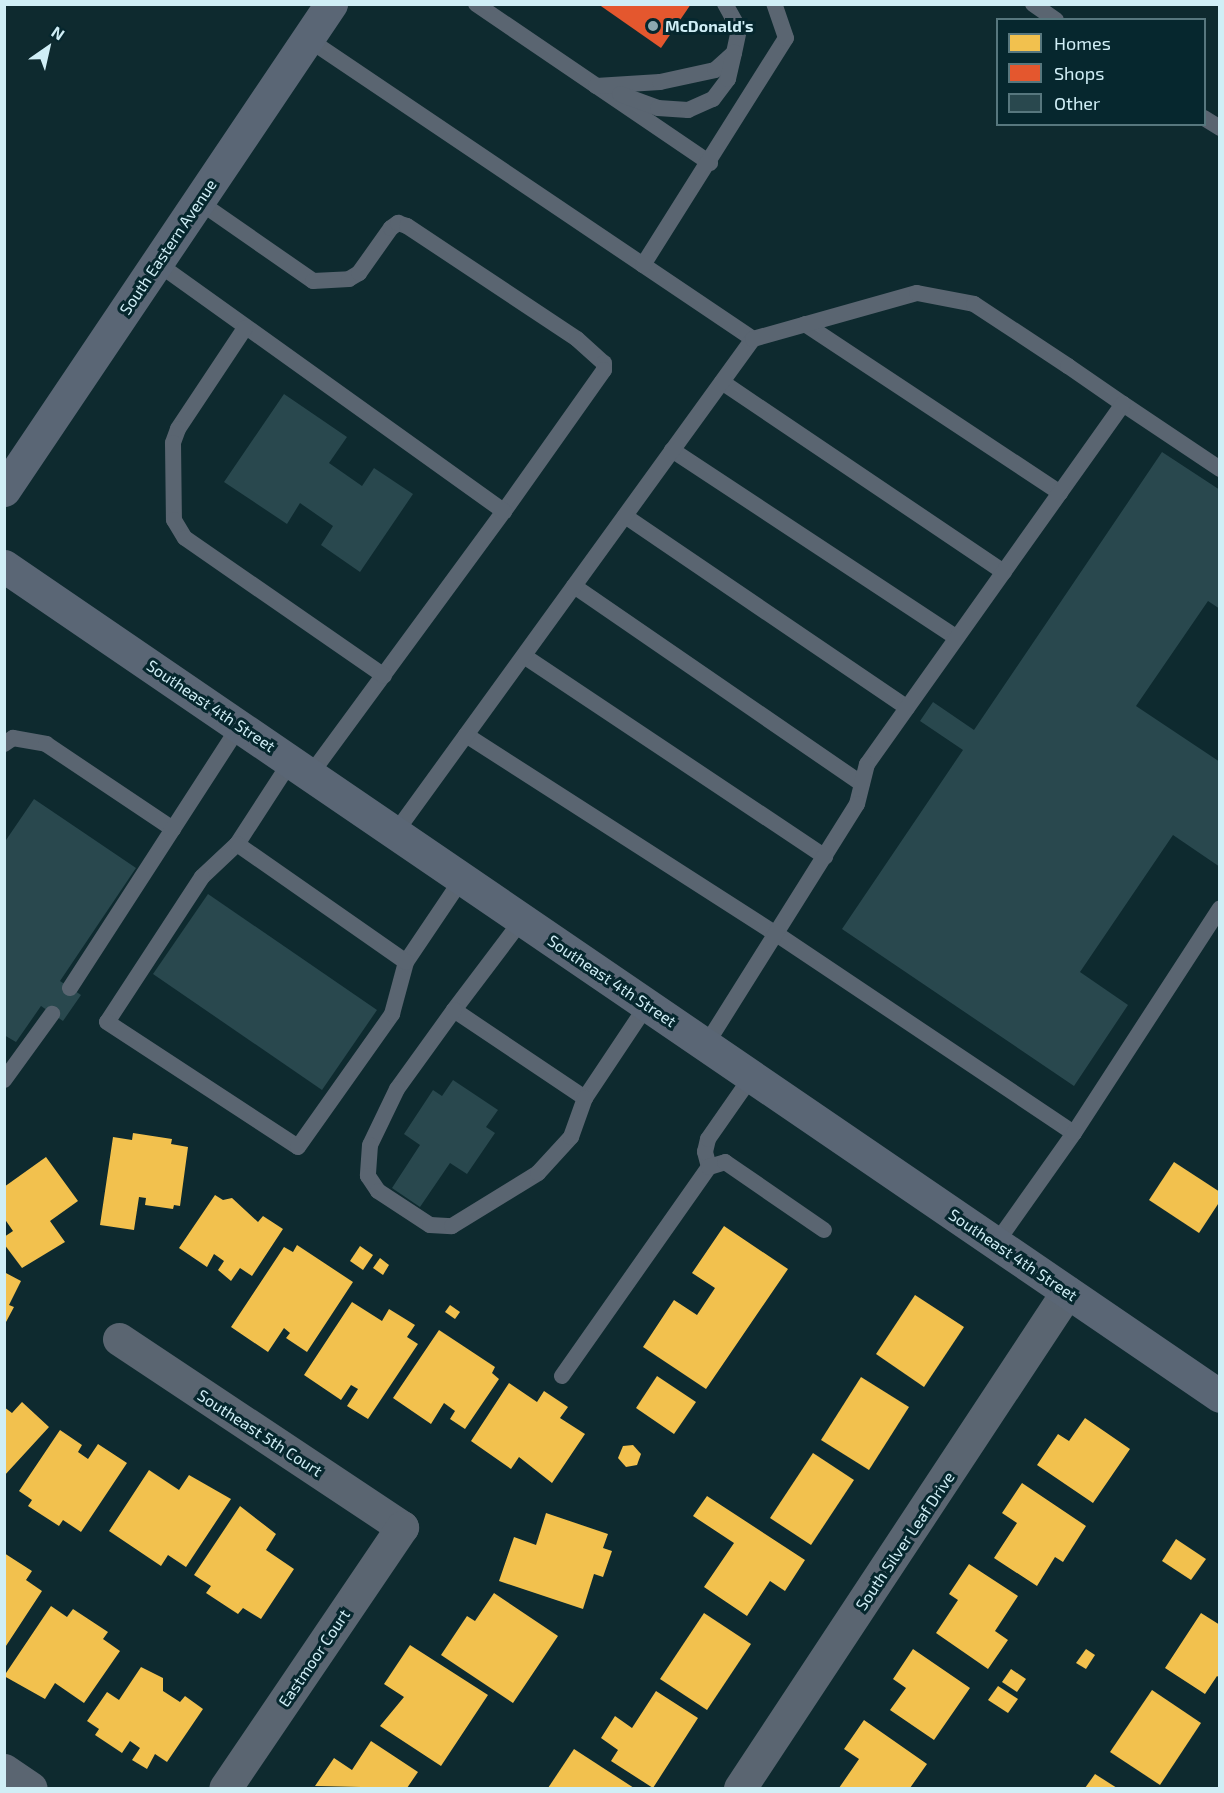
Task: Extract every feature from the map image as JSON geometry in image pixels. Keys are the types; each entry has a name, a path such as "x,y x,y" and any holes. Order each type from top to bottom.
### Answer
{"main road":[{"name":"South Eastern Avenue","path":"4,490 331,4"},
{"name":"Southeast 4th Street","path":"4,566 1220,1396"}],"street":[{"name":"South Silver Leaf Drive","path":"740,1788 1067,1292"},
{"name":"Southeast 5th Court","path":"118,1339 402,1527"},
{"name":"Eastmoor Court","path":"225,1788 402,1527"},
{"path":"4,1770 31,1788"}],"lane":[{"path":"596,86 658,108 688,110 713,99 728,79 739,29 725,4"},
{"path":"643,265 710,163 786,38 774,4"},
{"path":"1034,4 1053,18"},
{"path":"480,6 710,163"},
{"path":"308,39 753,339"},
{"path":"596,86 660,82 715,70 734,53"},
{"path":"1206,119 1220,128"},
{"path":"198,201 313,281 349,279 359,273 391,228 398,223 407,226 601,356 604,370 384,676 301,768 237,844 202,877 108,1022 298,1147 392,1014 406,962 462,879"},
{"path":"157,263 504,511"},
{"path":"395,833 753,339 917,293 974,304 1220,469"},
{"path":"805,324 1060,493"},
{"path":"245,328 178,429 173,443 174,520 185,538 384,676"},
{"path":"722,382 1004,572"},
{"path":"706,1046 778,935 857,804 867,764 1124,405"},
{"path":"672,450 957,638"},
{"path":"625,516 907,708"},
{"path":"574,586 862,784"},
{"path":"524,656 825,857"},
{"path":"70,988 240,725"},
{"path":"466,735 778,935 1074,1132"},
{"path":"4,744 13,738 45,744 173,829"},
{"path":"237,844 406,962"},
{"path":"996,1243 1074,1132 1220,908"},
{"path":"522,920 397,1089 370,1146 368,1176 378,1191 430,1225 452,1226 538,1173 571,1137 585,1098 647,1005"},
{"path":"454,1010 585,1098"},
{"path":"4,1080 52,1014"},
{"path":"709,1167 705,1147 708,1139 752,1077"},
{"path":"562,1376 709,1167 725,1162 824,1230"}],"building: Homes":[{"path":"133,1133 172,1139 171,1144 188,1147 180,1206 174,1205 173,1209 145,1205 146,1198 139,1197 134,1230 100,1225 113,1137 132,1140"},
{"path":"46,1157 78,1201 50,1221 65,1242 22,1268 4,1244 4,1237 13,1231 4,1218 4,1187"},
{"path":"1174,1162 1220,1192 1220,1201 1199,1233 1149,1200"},
{"path":"215,1195 223,1200 232,1198 258,1222 263,1216 283,1229 252,1276 240,1268 231,1281 218,1270 224,1261 214,1254 207,1267 179,1248"},
{"path":"724,1226 788,1269 706,1389 643,1347 674,1300 697,1315 715,1288 692,1273"},
{"path":"297,1245 353,1282 307,1352 286,1338 290,1333 284,1328 268,1352 231,1327 284,1247 293,1252"},
{"path":"360,1246 373,1255 363,1270 350,1261"},
{"path":"380,1258 389,1265 383,1275 373,1268"},
{"path":"4,1272 21,1281 9,1305 14,1307 6,1322"},
{"path":"915,1295 964,1327 924,1387 876,1354"},
{"path":"352,1302 382,1321 389,1309 415,1325 407,1337 418,1344 368,1419 347,1406 358,1389 351,1385 341,1400 304,1375"},
{"path":"450,1305 460,1312 455,1319 445,1312"},
{"path":"439,1330 495,1367 492,1373 499,1379 465,1429 450,1419 455,1411 444,1403 431,1424 393,1398"},
{"path":"657,1376 696,1402 674,1434 636,1408"},
{"path":"861,1377 909,1407 869,1470 821,1440"},
{"path":"509,1383 537,1402 544,1391 568,1407 560,1418 585,1434 552,1483 519,1457 511,1469 471,1441"},
{"path":"22,1402 49,1427 4,1476 4,1407 12,1413"},
{"path":"1085,1418 1130,1449 1093,1503 1037,1465 1058,1434 1069,1441"},
{"path":"60,1430 82,1445 78,1452 88,1459 98,1444 127,1463 81,1532 63,1520 59,1526 28,1506 32,1500 19,1491"},
{"path":"633,1445 641,1454 637,1465 626,1467 618,1458 623,1446"},
{"path":"813,1453 854,1480 811,1545 770,1518"},
{"path":"149,1470 179,1490 189,1475 231,1499 186,1567 168,1555 161,1566 109,1531"},
{"path":"1022,1483 1086,1526 1063,1562 1055,1557 1037,1586 994,1558 1017,1523 1002,1513"},
{"path":"707,1496 805,1560 785,1591 770,1581 747,1616 704,1587 734,1543 693,1516"},
{"path":"240,1506 276,1534 266,1550 294,1569 261,1619 243,1608 238,1614 206,1593 211,1586 194,1575"},
{"path":"546,1513 608,1534 603,1548 612,1551 603,1577 594,1574 583,1609 499,1581 514,1537 536,1545"},
{"path":"1176,1539 1206,1559 1191,1580 1162,1561"},
{"path":"4,1553 32,1571 26,1580 42,1591 4,1649"},
{"path":"969,1564 1018,1596 995,1631 1008,1640 988,1669 936,1633 958,1600 949,1594"},
{"path":"494,1593 558,1636 513,1703 441,1655 467,1616 475,1621"},
{"path":"51,1606 67,1617 73,1609 108,1632 103,1639 120,1651 84,1703 55,1683 45,1699 4,1676"},
{"path":"704,1613 751,1644 707,1710 660,1679"},
{"path":"1201,1613 1220,1625 1220,1678 1217,1676 1205,1694 1165,1668"},
{"path":"410,1645 488,1695 441,1766 380,1726 404,1697 384,1684"},
{"path":"913,1649 970,1688 934,1740 890,1710 906,1688 893,1679"},
{"path":"1086,1649 1095,1655 1086,1669 1076,1663"},
{"path":"141,1667 163,1678 163,1691 180,1702 185,1696 203,1709 167,1762 155,1754 147,1769 132,1760 140,1748 130,1741 122,1753 95,1735 99,1729 87,1721 107,1692 119,1700"},
{"path":"1011,1669 1026,1679 1017,1692 1002,1682"},
{"path":"998,1686 1018,1699 1008,1713 988,1700"},
{"path":"1152,1690 1201,1723 1160,1785 1110,1752"},
{"path":"656,1691 698,1718 653,1788 611,1761 618,1750 601,1738 615,1716 632,1728"},
{"path":"864,1720 927,1764 910,1788 839,1788 859,1759 844,1749"},
{"path":"371,1741 418,1772 407,1788 315,1786 334,1758 352,1770"},
{"path":"574,1749 634,1788 548,1788"},
{"path":"1095,1774 1117,1788 1085,1788"}],"building: Shops":[{"name":"McDonald's","path":"598,4 691,4 661,48"}],"building: Other":[{"path":"284,394 347,437 329,463 362,486 374,468 413,494 360,572 321,545 333,526 300,503 287,524 224,482"},
{"path":"1162,452 1220,490 1220,609 1208,601 1136,706 1220,762 1220,867 1173,835 1080,972 1128,1005 1074,1086 842,929 963,750 920,721 933,702 974,730"},
{"path":"34,799 136,868 60,981 81,995 63,1021 41,1006 16,1042 4,1035 4,843"},
{"path":"208,894 377,1010 322,1090 153,974"},
{"path":"453,1080 498,1110 486,1127 495,1133 467,1174 450,1163 420,1207 392,1188 420,1145 404,1134 433,1090 442,1096"}],"place":[{"name":"McDonald's","path":"653,26"}]}
